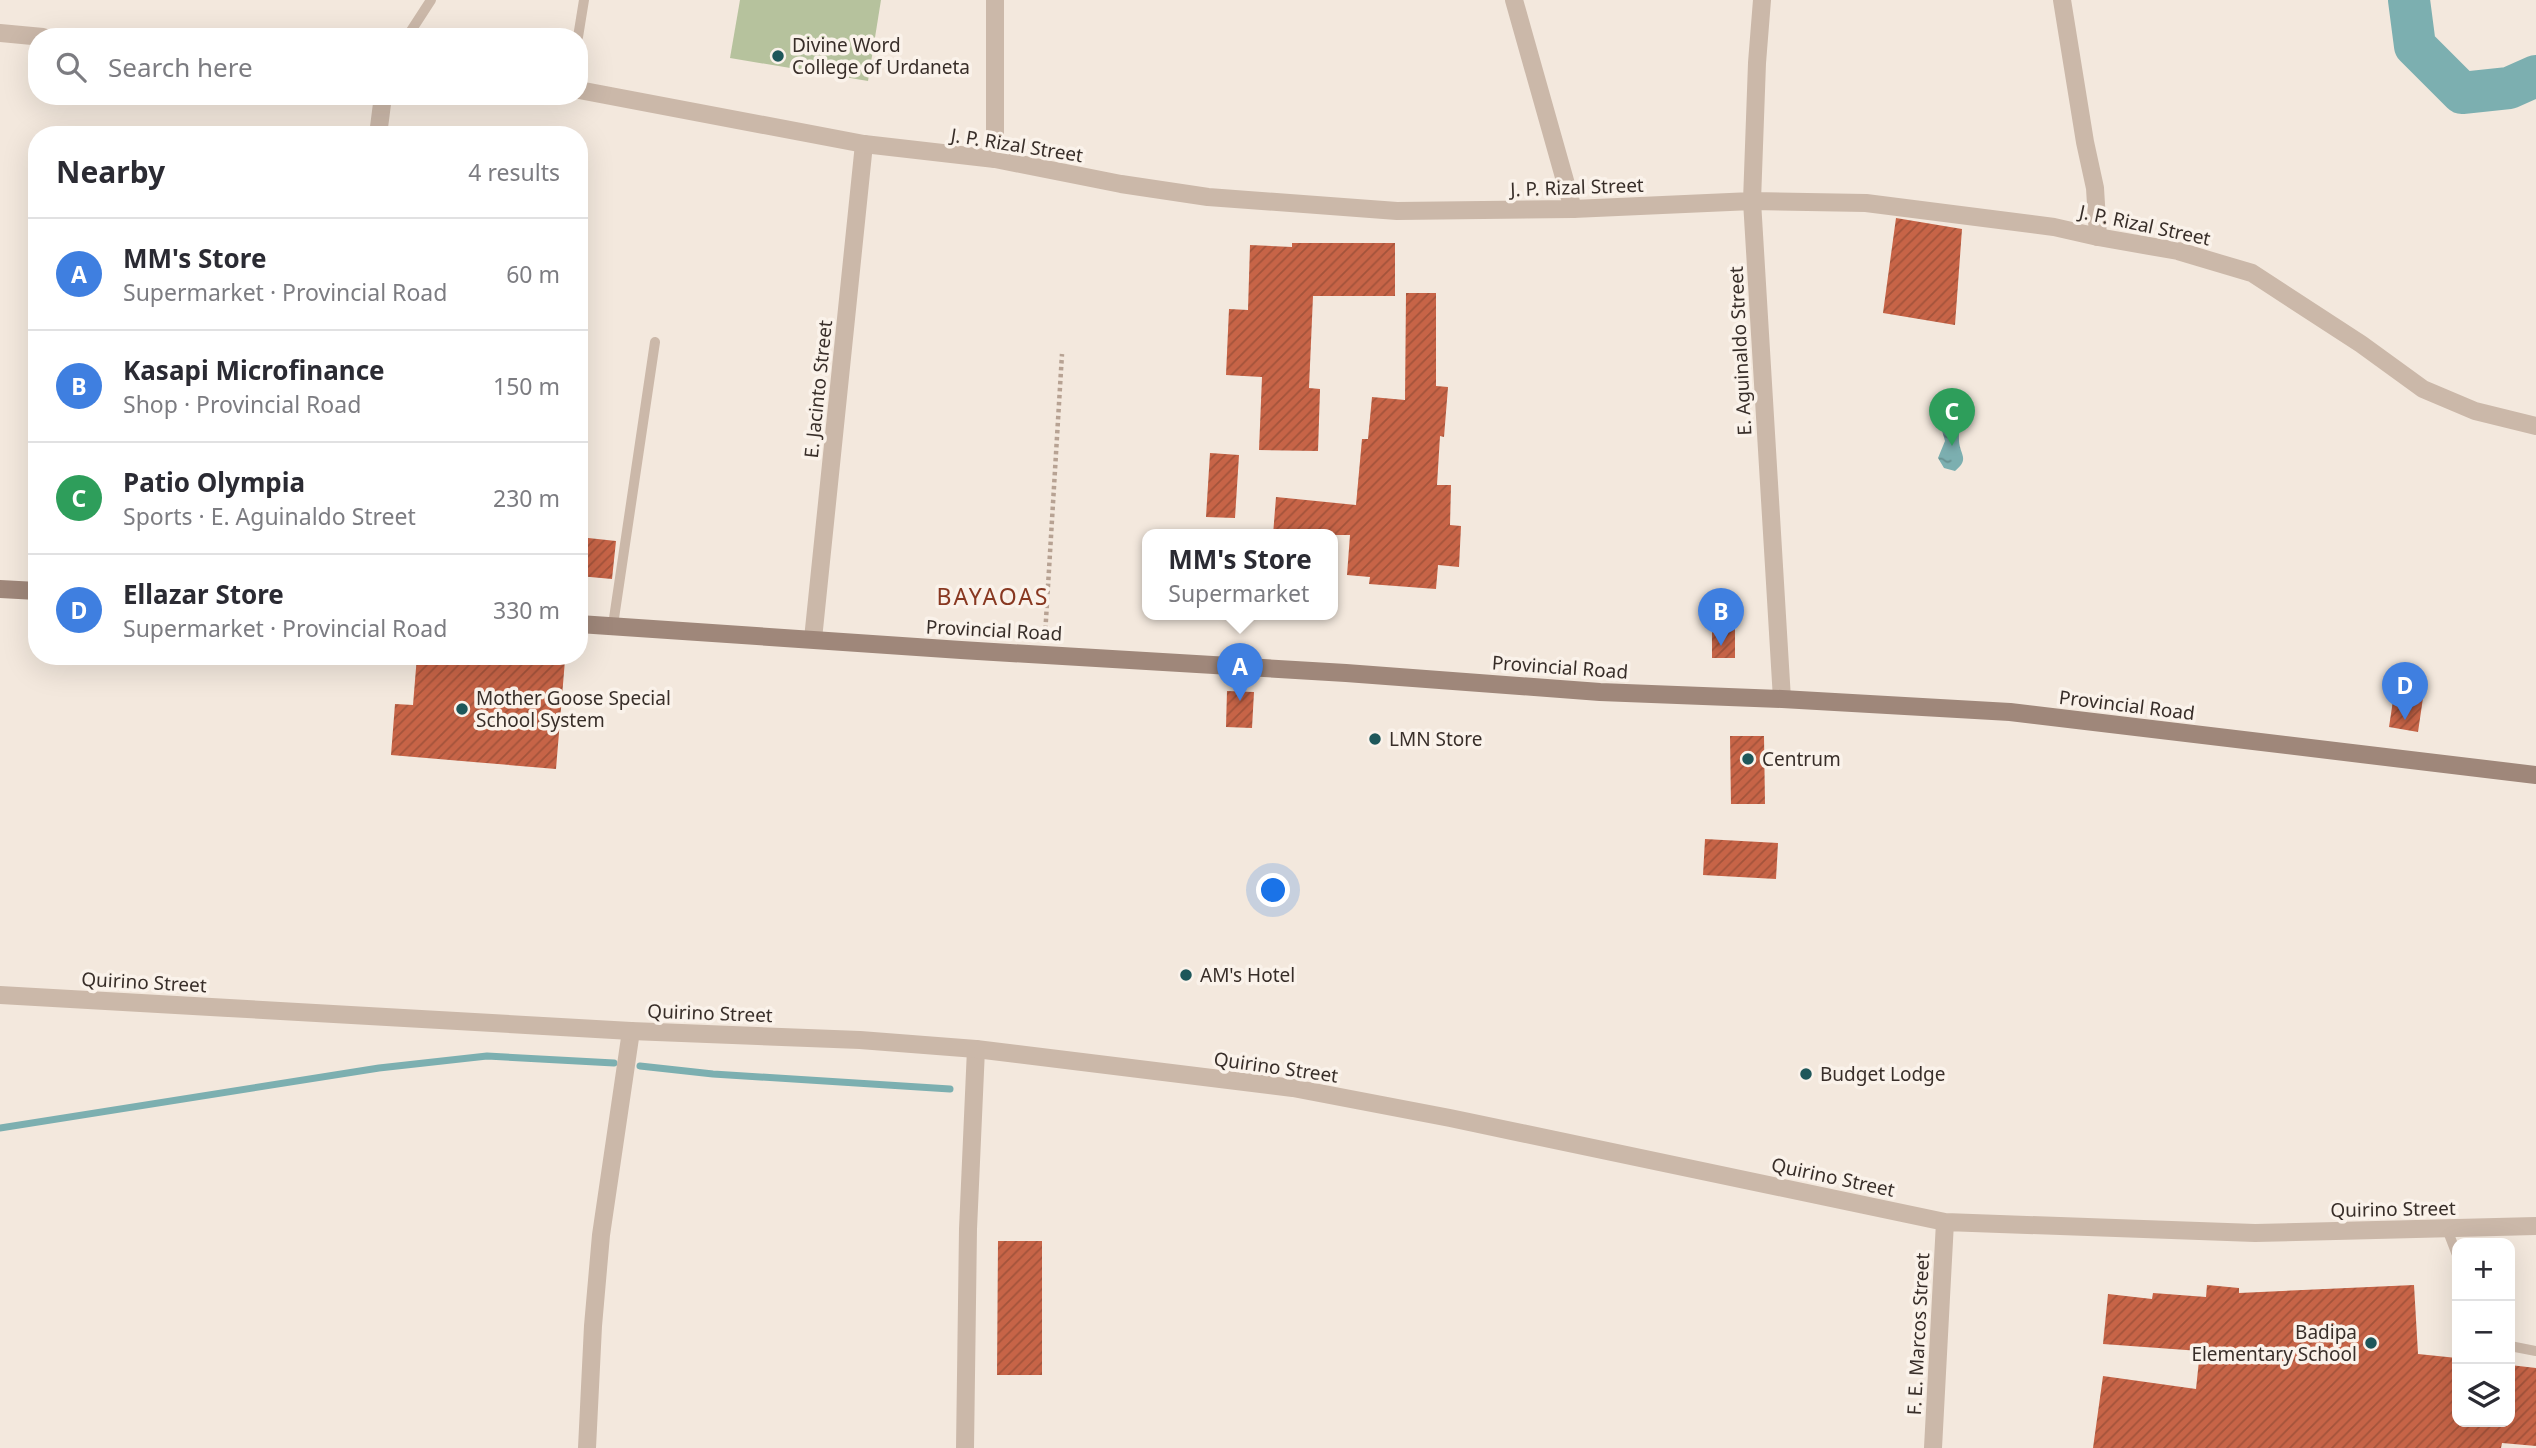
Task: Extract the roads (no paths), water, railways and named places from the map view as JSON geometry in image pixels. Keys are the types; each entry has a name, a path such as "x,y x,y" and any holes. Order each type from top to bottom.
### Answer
{"main road":[{"path":"0,589 28,591"},
{"name":"Provincial Road","path":"588,624 1600,692 2010,712 2536,775"}],"street":[{"path":"995,0 995,159"},
{"path":"1514,0 1573,209"},
{"name":"E. Aguinaldo Street","path":"1762,0 1752,201 1782,699"},
{"path":"2062,0 2095,188 2098,237"},
{"path":"0,33 28,36"},
{"name":"J. P. Rizal Street","path":"588,92 864,144 995,159 1121,184 1208,197 1397,211 1573,209 1752,201 1866,203 2054,227 2178,251 2252,273 2361,344 2423,389 2474,411 2536,426"},
{"path":"379,126 382,105"},
{"name":"E. Jacinto Street","path":"813,639 864,144"},
{"name":"Quirino Street","path":"0,995 631,1031 860,1040 976,1049 1293,1088 1450,1118 1945,1222 2255,1233 2536,1226"},
{"path":"587,1448 601,1236 631,1031"},
{"path":"965,1448 968,1229 976,1049"},
{"name":"F. E. Marcos Street","path":"1933,1448 1945,1222"}],"lane":[{"path":"413,28 431,0"},
{"path":"579,28 584,0"},
{"path":"613,625 655,342"},
{"path":"2447,1229 2452,1242"},
{"path":"2515,1347 2536,1351"}],"water":[{"path":"1943,418 1956,419 1963,457 1960,467 1955,471 1944,468 1938,458 1945,441 1940,424"}],"waterway":[{"path":"2409,0 2415,46 2462,93 2509,88 2536,76"},
{"path":"0,1128 379,1068 487,1056 614,1063"},
{"path":"640,1066 713,1074 950,1089"}],"place":[{"name":"Divine Word College of Urdaneta","path":"778,56"},
{"name":"Patio Olympia","path":"1952,446"},
{"name":"Kasapi Microfinance","path":"1721,646"},
{"name":"MM's Store","path":"1240,701"},
{"name":"Mother Goose Special School System","path":"462,709"},
{"name":"Ellazar Store","path":"2405,720"},
{"name":"LMN Store","path":"1375,739"},
{"name":"Centrum","path":"1748,759"},
{"name":"AM's Hotel","path":"1186,975"},
{"name":"Budget Lodge","path":"1806,1074"},
{"name":"Badipa Elementary School","path":"2371,1343"}],"district":[{"name":"BAYAOAS","path":"993,597"}]}
